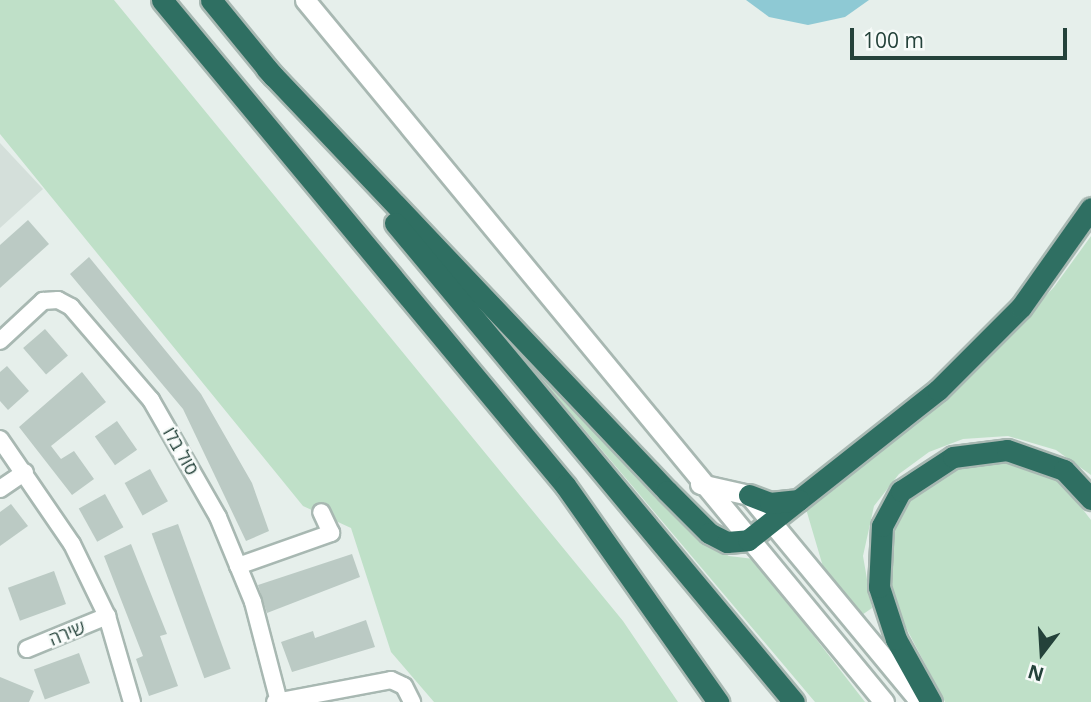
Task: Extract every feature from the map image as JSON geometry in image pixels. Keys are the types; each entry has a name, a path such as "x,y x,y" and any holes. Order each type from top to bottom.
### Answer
{"highway":[{"path":"153,0 309,177"},
{"path":"162,0 565,485 718,702"},
{"path":"211,0 794,702"},
{"path":"266,68 709,533 727,542 748,540 772,523 965,365 1051,271 1091,208"},
{"path":"931,702 882,603 878,543 892,503 936,464 992,450 1050,463 1077,480 1091,499"},
{"path":"749,495 770,503 804,499"}],"street":[{"path":"305,0 700,484 884,702"},
{"name":"סול בלו","path":"0,341 43,302 58,300 71,307 151,400 218,517 238,566 278,702"},
{"path":"0,439 72,544 107,616 132,702"},
{"path":"0,489 25,472"},
{"path":"700,484 749,495 920,702"},
{"path":"238,566 331,533 321,512"},
{"name":"שירה","path":"27,649 107,616"},
{"path":"278,702 391,680 404,686 412,702"}],"shaded area":[{"path":"0,143 43,189 0,228"}],"green space":[{"path":"0,0 114,0 623,621 678,702 434,702 391,652 351,528 303,506 0,134"},
{"path":"1091,236 1091,475 1056,450 1008,436 963,439 929,452 899,474 874,506 863,556 872,608 859,617 824,570 806,509 981,366 1054,287"},
{"path":"519,352 704,542 729,556 754,559 865,702 815,702"},
{"path":"1006,461 1059,479 1091,520 1091,702 945,702 892,601 887,571 892,529 909,498 957,467"}],"water":[{"path":"746,0 869,0 845,17 808,25 769,17"}],"building":[{"path":"28,220 49,244 0,288 0,245"},
{"path":"89,257 201,394 252,483 269,531 246,541 183,409 70,274"},
{"path":"45,329 68,355 46,374 23,348"},
{"path":"7,366 29,391 8,410 0,401 0,372"},
{"path":"82,372 106,402 51,446 61,459 74,451 94,479 72,495 19,427"},
{"path":"117,421 137,450 115,465 95,436"},
{"path":"150,469 168,501 143,515 125,483"},
{"path":"105,494 123,527 97,542 79,509"},
{"path":"11,504 28,526 0,546 0,512"},
{"path":"178,524 231,669 204,678 152,534"},
{"path":"131,544 167,634 160,636 178,686 149,696 136,659 143,656 104,556"},
{"path":"352,554 360,577 267,613 258,585"},
{"path":"54,571 66,604 20,621 8,588"},
{"path":"366,620 375,647 292,672 281,642 313,631 315,638"},
{"path":"79,653 90,683 45,699 34,669"},
{"path":"0,677 34,691 29,702 0,702"}]}
